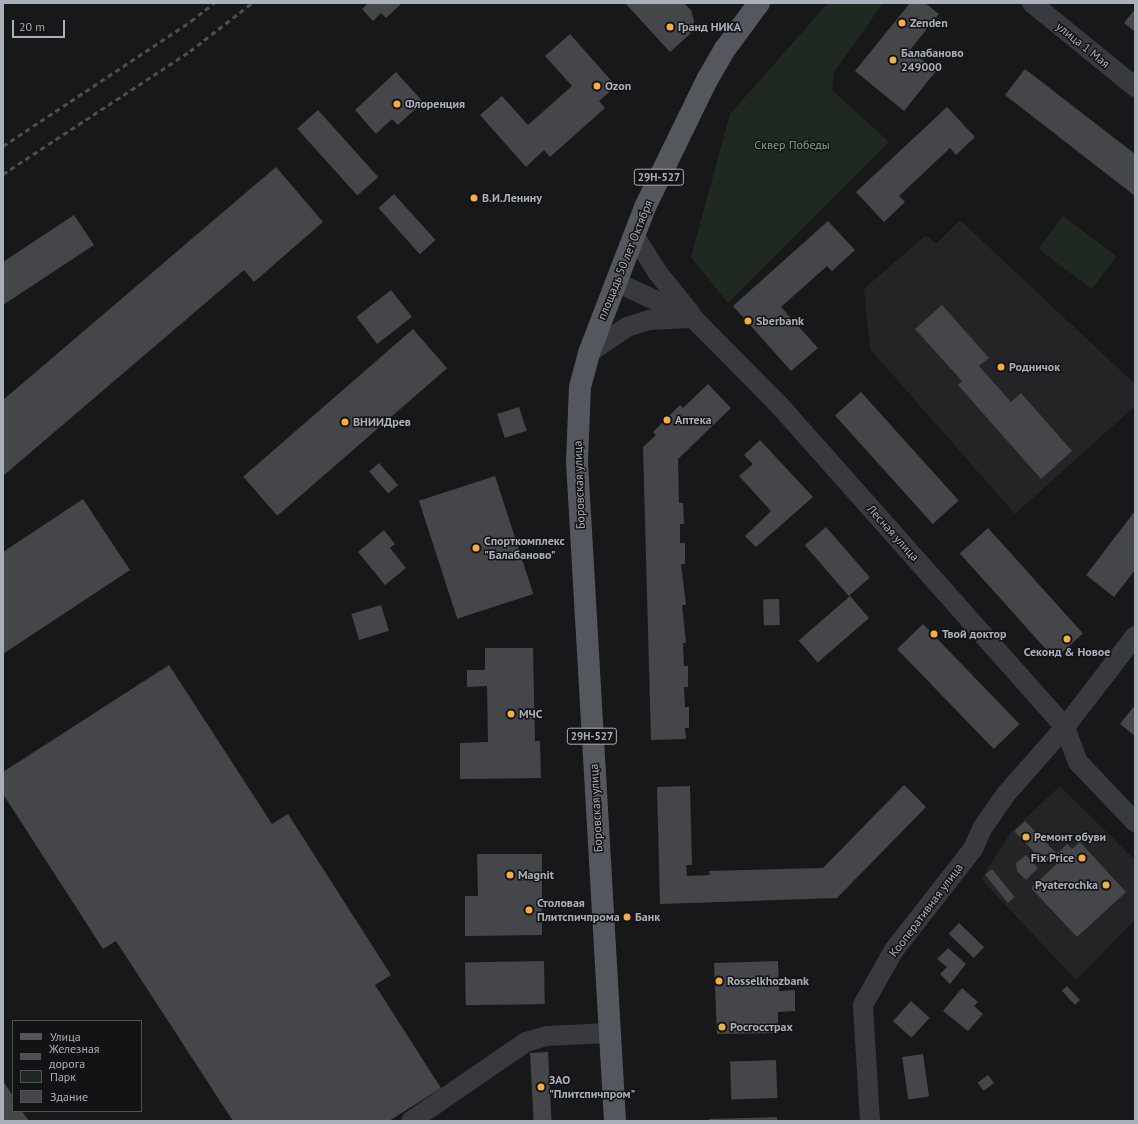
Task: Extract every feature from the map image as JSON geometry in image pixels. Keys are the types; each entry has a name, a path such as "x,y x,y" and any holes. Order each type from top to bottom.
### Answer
{"main road":[{"name":"площадь 50 лет Октября","path":"589,353 634,235 707,80 725,49 759,3"},
{"name":"Боровская улица","path":"589,353 579,401 577,461 615,1121"}],"street":[{"name":"улица 1 Мая","path":"1032,3 1135,87"},
{"path":"634,235 658,273 694,318"},
{"name":"Лесная улица","path":"616,282 694,318 780,406 1065,727 1078,762 1135,822"},
{"path":"589,353 627,327 649,320 694,318"},
{"name":"Кооперативная улица","path":"870,1121 863,1006 894,950 973,850 983,828 1006,794 1065,727 1135,636"},
{"path":"411,1121 526,1042 547,1036 609,1033"}],"shaded area":[{"name":"Родничок","path":"960,220 1135,384 1135,406 1015,514 870,349 864,289 926,235 936,244"},
{"path":"1060,786 1135,860 1135,920 1076,980 981,879 1011,832"}],"green space":[{"name":"Сквер Победы","path":"828,3 883,3 834,72 832,90 889,142 728,303 691,257 730,114"},
{"path":"1063,216 1117,256 1092,289 1038,249"}],"building":[{"path":"368,3 402,3 386,18 381,13 373,21 362,9"},
{"name":"Гранд НИКА","path":"625,3 684,3 691,10 694,21 691,33 670,52"},
{"name":"Балабаново 249000","path":"910,3 925,3 939,14 910,50 936,71 904,111 855,71"},
{"path":"1135,9 1135,32 1124,23"},
{"path":"570,34 616,86 599,101 605,108 550,157 544,150 526,167 480,115 502,96 528,125 572,86 545,56"},
{"path":"1025,69 1135,154 1135,196 1005,95"},
{"path":"396,72 423,102 398,125 392,119 376,134 355,110"},
{"path":"947,107 975,137 956,155 950,148 899,196 905,202 884,222 856,192"},
{"path":"318,110 378,177 357,196 297,129"},
{"path":"276,167 323,222 254,282 244,270 3,476 3,400"},
{"path":"394,194 435,240 420,254 378,208"},
{"path":"74,215 94,245 3,305 3,262"},
{"path":"828,221 855,250 832,271 827,266 781,307 818,348 791,371 733,306"},
{"path":"391,290 412,317 377,344 356,317"},
{"path":"942,305 989,358 979,366 1011,402 1021,393 1072,451 1041,479 958,385 962,381 915,329"},
{"name":"ВНИИДрев","path":"413,329 447,368 277,516 243,477"},
{"path":"708,384 731,408 678,459 679,503 683,503 684,524 680,524 680,543 685,543 685,564 681,564 686,605 682,605 686,643 683,643 684,666 688,666 688,687 684,687 685,707 689,707 689,728 685,728 686,739 651,740 643,447 656,435 653,432 680,405 683,408"},
{"path":"861,392 959,500 933,524 835,415"},
{"path":"519,407 527,431 505,438 497,414"},
{"path":"760,440 813,497 756,547 745,536 771,511 739,476 753,464 744,455"},
{"path":"379,463 398,485 388,493 369,472"},
{"name":"Спорткомплекс \"Балабаново\"","path":"495,476 533,594 457,619 419,501"},
{"path":"83,499 130,570 3,654 3,552"},
{"path":"1135,511 1135,570 1114,597 1086,575"},
{"path":"826,527 870,578 849,596 805,545"},
{"path":"988,528 1083,634 1055,659 960,553"},
{"path":"384,530 395,544 390,548 406,568 385,585 358,552"},
{"path":"850,596 869,618 818,662 799,641"},
{"path":"779,599 780,625 764,626 763,600"},
{"path":"381,605 389,631 359,640 351,614"},
{"path":"923,624 1020,724 994,749 897,649"},
{"name":"МЧС","path":"485,648 533,648 535,741 540,741 541,778 460,779 460,743 488,742 487,686 467,687 467,670 485,670"},
{"path":"169,665 272,824 288,814 391,975 375,985 441,1088 389,1121 233,1121 116,941 103,949 3,794 3,772"},
{"path":"1135,705 1135,736 1120,724"},
{"path":"904,785 926,807 837,898 660,904 657,787 690,786 692,865 686,865 687,876 710,875 709,871 823,868"},
{"path":"1025,821 1056,853 1045,864 1014,831"},
{"path":"1080,842 1126,892 1077,937 1031,888 1062,859 1057,854 1067,844 1072,849"},
{"name":"Magnit","path":"477,854 542,854 542,935 465,936 465,896 478,896"},
{"path":"1026,855 1038,868 1026,880 1017,871 1016,863"},
{"path":"992,869 1015,897 1008,903 985,875"},
{"path":"959,923 984,947 974,958 949,934"},
{"path":"948,948 966,964 950,984 940,974 947,967 937,959"},
{"path":"544,961 545,1004 466,1005 465,962"},
{"path":"778,961 779,991 795,990 795,1011 778,1012 778,1033 717,1034 714,963"},
{"path":"1067,986 1080,1000 1075,1005 1062,991"},
{"path":"962,988 978,1002 974,1006 983,1014 968,1031 943,1011"},
{"path":"911,1001 930,1018 912,1038 893,1021"},
{"name":"ЗАО \"Плитспичпром\"","path":"548,1052 552,1121 534,1121 530,1053"},
{"path":"923,1054 929,1097 908,1100 902,1057"},
{"path":"776,1060 777,1098 731,1100 730,1062"},
{"path":"988,1075 994,1083 984,1091 978,1083"},
{"path":"3,1081 12,1094 12,1112 23,1112 29,1121 3,1121"},
{"path":"777,1117 777,1121 709,1121 709,1119"}],"railway":[{"path":"3,146 191,21 214,3"},
{"path":"3,174 190,51 252,3"}],"place":[{"name":"Zenden","path":"902,23"},
{"name":"Гранд НИКА","path":"670,27"},
{"name":"Балабаново 249000","path":"893,60"},
{"name":"Ozon","path":"597,86"},
{"name":"Флоренция","path":"397,104"},
{"name":"В.И.Ленину","path":"474,198"},
{"name":"Sberbank","path":"748,321"},
{"name":"Родничок","path":"1001,367"},
{"name":"Аптека","path":"667,420"},
{"name":"ВНИИДрев","path":"345,422"},
{"name":"Спорткомплекс \"Балабаново\"","path":"476,548"},
{"name":"Твой доктор","path":"934,634"},
{"name":"Секонд & Новое","path":"1067,639"},
{"name":"МЧС","path":"511,714"},
{"name":"Ремонт обуви","path":"1026,837"},
{"name":"Fix Price","path":"1082,858"},
{"name":"Magnit","path":"510,875"},
{"name":"Pyaterochka","path":"1106,885"},
{"name":"Столовая Плитспичпрома","path":"529,910"},
{"name":"Банк","path":"627,917"},
{"name":"Rosselkhozbank","path":"719,981"},
{"name":"Росгосстрах","path":"722,1027"},
{"name":"ЗАО \"Плитспичпром\"","path":"541,1087"}]}
